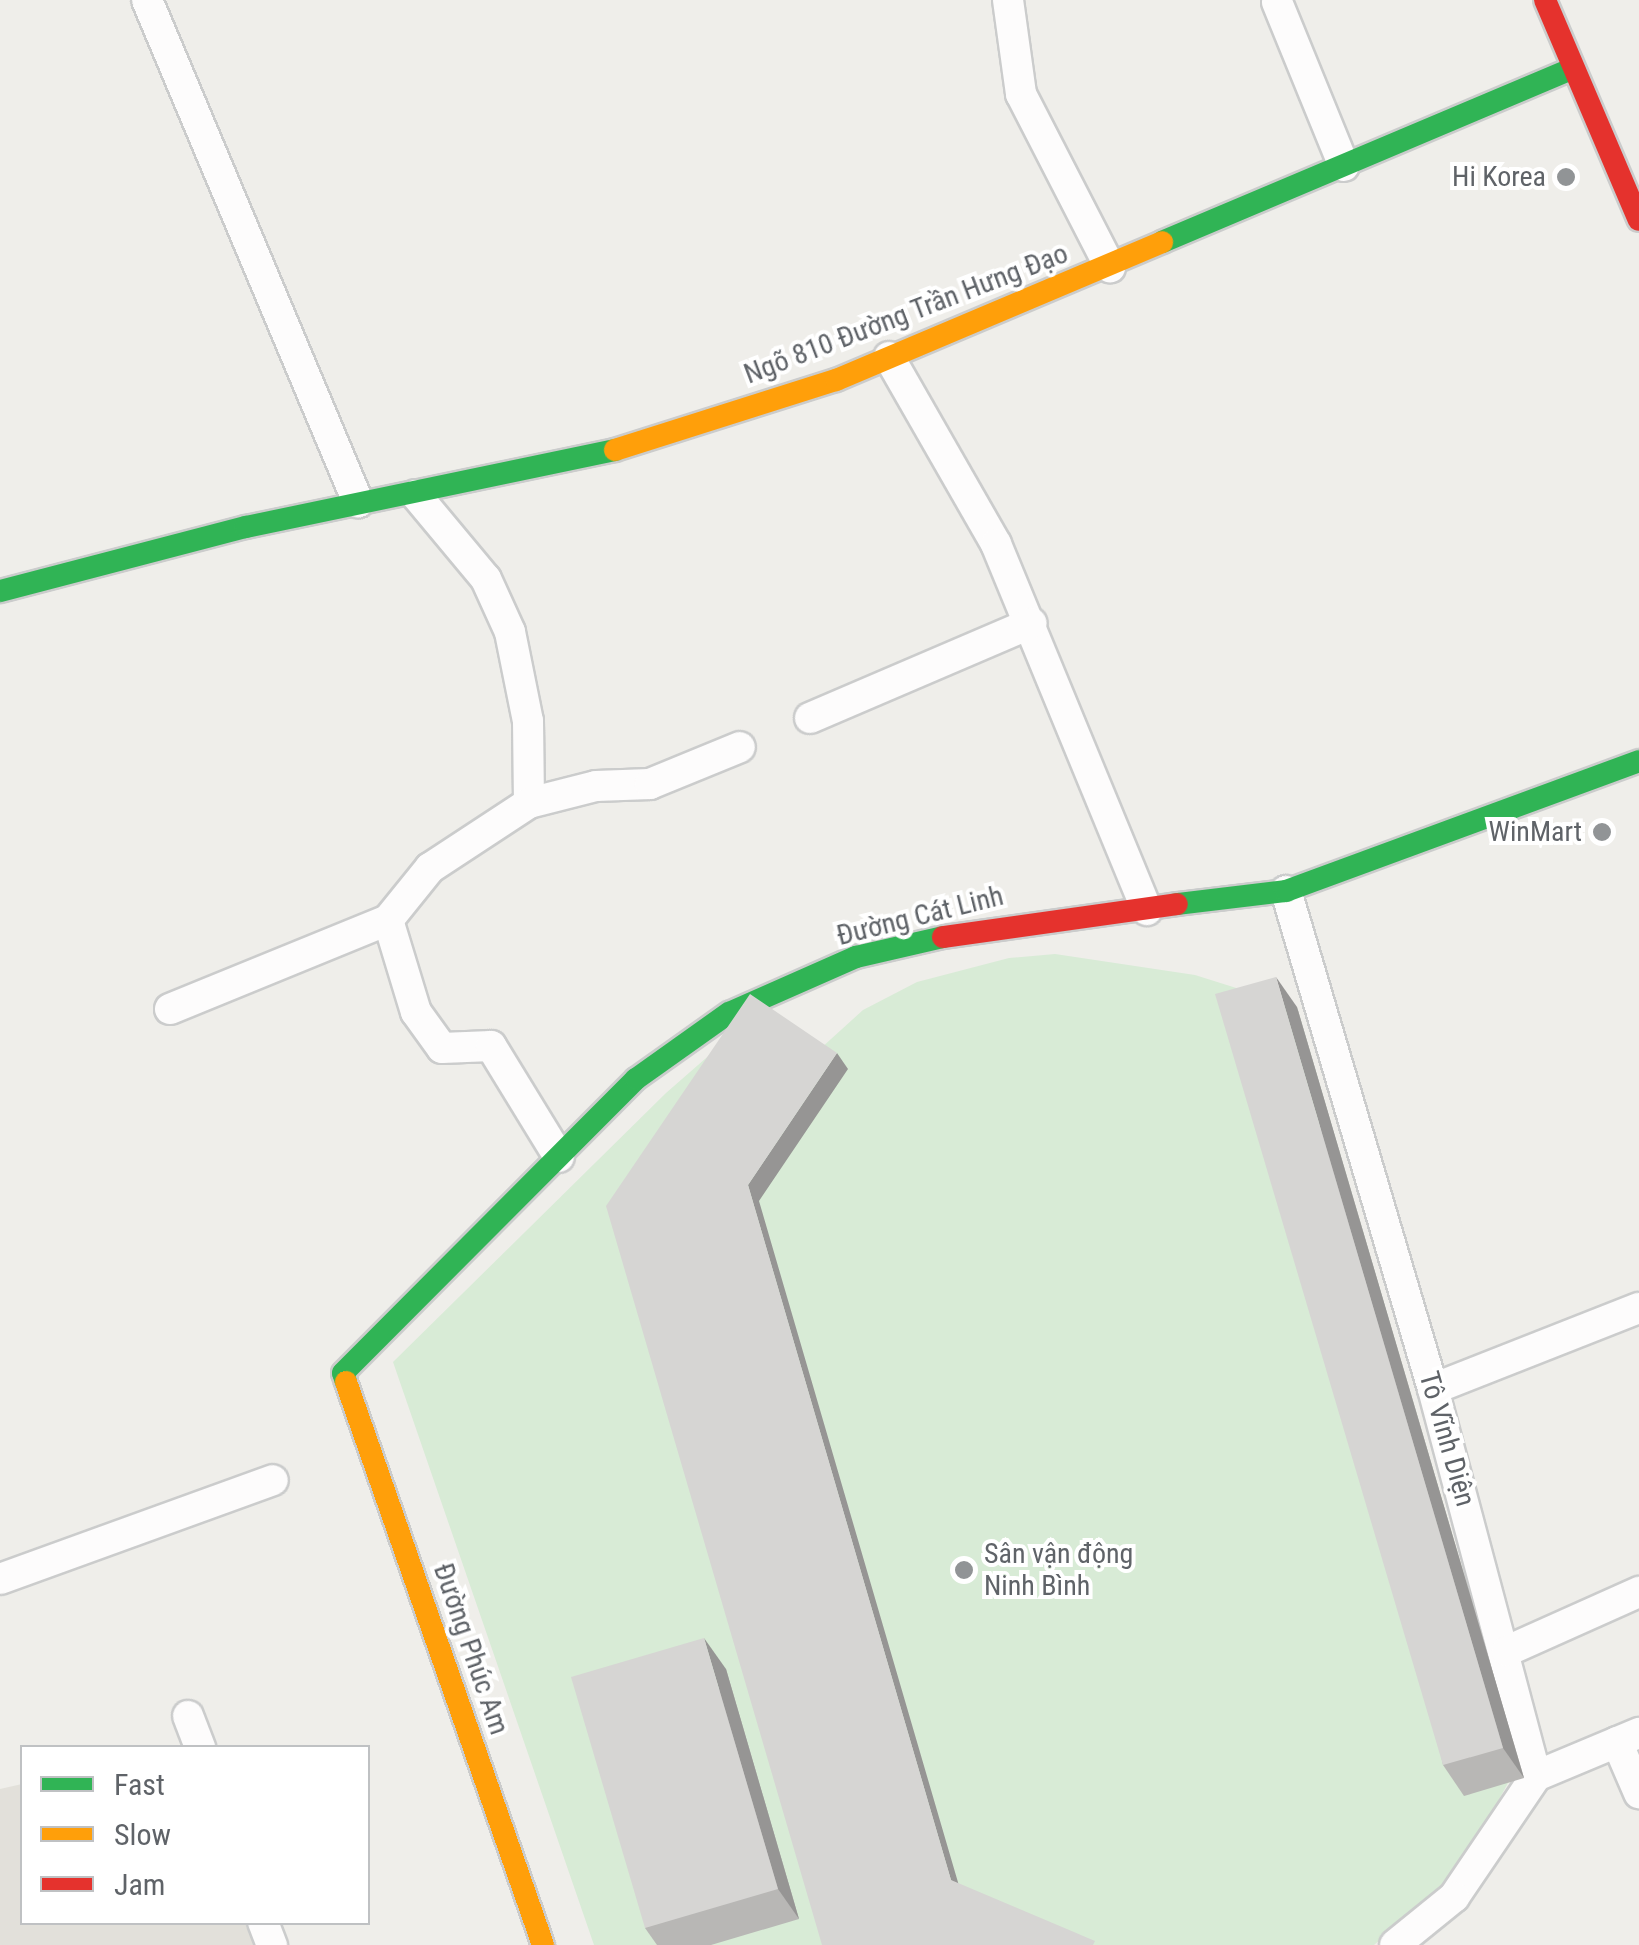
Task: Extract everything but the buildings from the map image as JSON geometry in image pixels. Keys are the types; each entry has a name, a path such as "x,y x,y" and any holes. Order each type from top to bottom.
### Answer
{"main road":[{"path":"1544,0 1639,220"},
{"name":"Ngõ 810 Đường Trần Hưng Đạo","path":"0,591 358,502 416,495 619,450 889,358 1574,68"},
{"name":"Đường Cát Linh","path":"342,1373 636,1079 729,1013 856,957 992,925 1286,891 1639,761"},
{"name":"Đường Phúc Am","path":"342,1373 543,1945"}],"street":[{"path":"147,0 358,502"},
{"path":"1008,0 1021,94 1110,267"},
{"path":"1276,2 1344,166"},
{"path":"889,358 996,544 1032,623 1147,910"},
{"path":"416,495 486,579 510,632 528,721 529,804"},
{"path":"810,718 1032,623"},
{"path":"170,1009 388,920 430,868 529,804 596,786 650,784 740,747"},
{"name":"Tô Vĩnh Diện","path":"1286,891 1433,1389 1507,1651 1536,1776"},
{"path":"388,920 416,1012 442,1048 491,1046 559,1157"},
{"path":"1433,1389 1639,1308"},
{"path":"0,1579 273,1480"},
{"path":"1507,1651 1639,1592"},
{"path":"188,1716 199,1745"},
{"path":"1395,1945 1454,1896 1536,1776 1628,1737 1639,1793"}],"shaded area":[{"path":"20,1784 20,1925 250,1925 257,1945 0,1945 0,1789"}],"green space":[{"name":"Sân vận động Ninh Bình","path":"1055,954 1195,975 1297,1007 1524,1778 1508,1783 1479,1836 1438,1890 1374,1945 594,1945 393,1362 666,1093 761,1010 820,1049 863,1010 917,982 1009,958"}],"traffic: fast":[{"path":"1162,242 1573,68"},
{"path":"0,591 246,527 615,450"},
{"path":"1177,904 1286,891 1639,761"},
{"path":"346,1382 343,1373 636,1079 729,1013 856,957 943,937"}],"traffic: slow":[{"path":"615,450 836,380 1162,242"},
{"path":"346,1382 543,1945"}],"traffic: jam":[{"path":"1545,0 1639,220"},
{"path":"943,937 1177,904"}],"place":[{"name":"Hi Korea","path":"1566,177"},
{"name":"WinMart","path":"1602,832"},
{"name":"Sân vận động Ninh Bình","path":"964,1570"}]}
